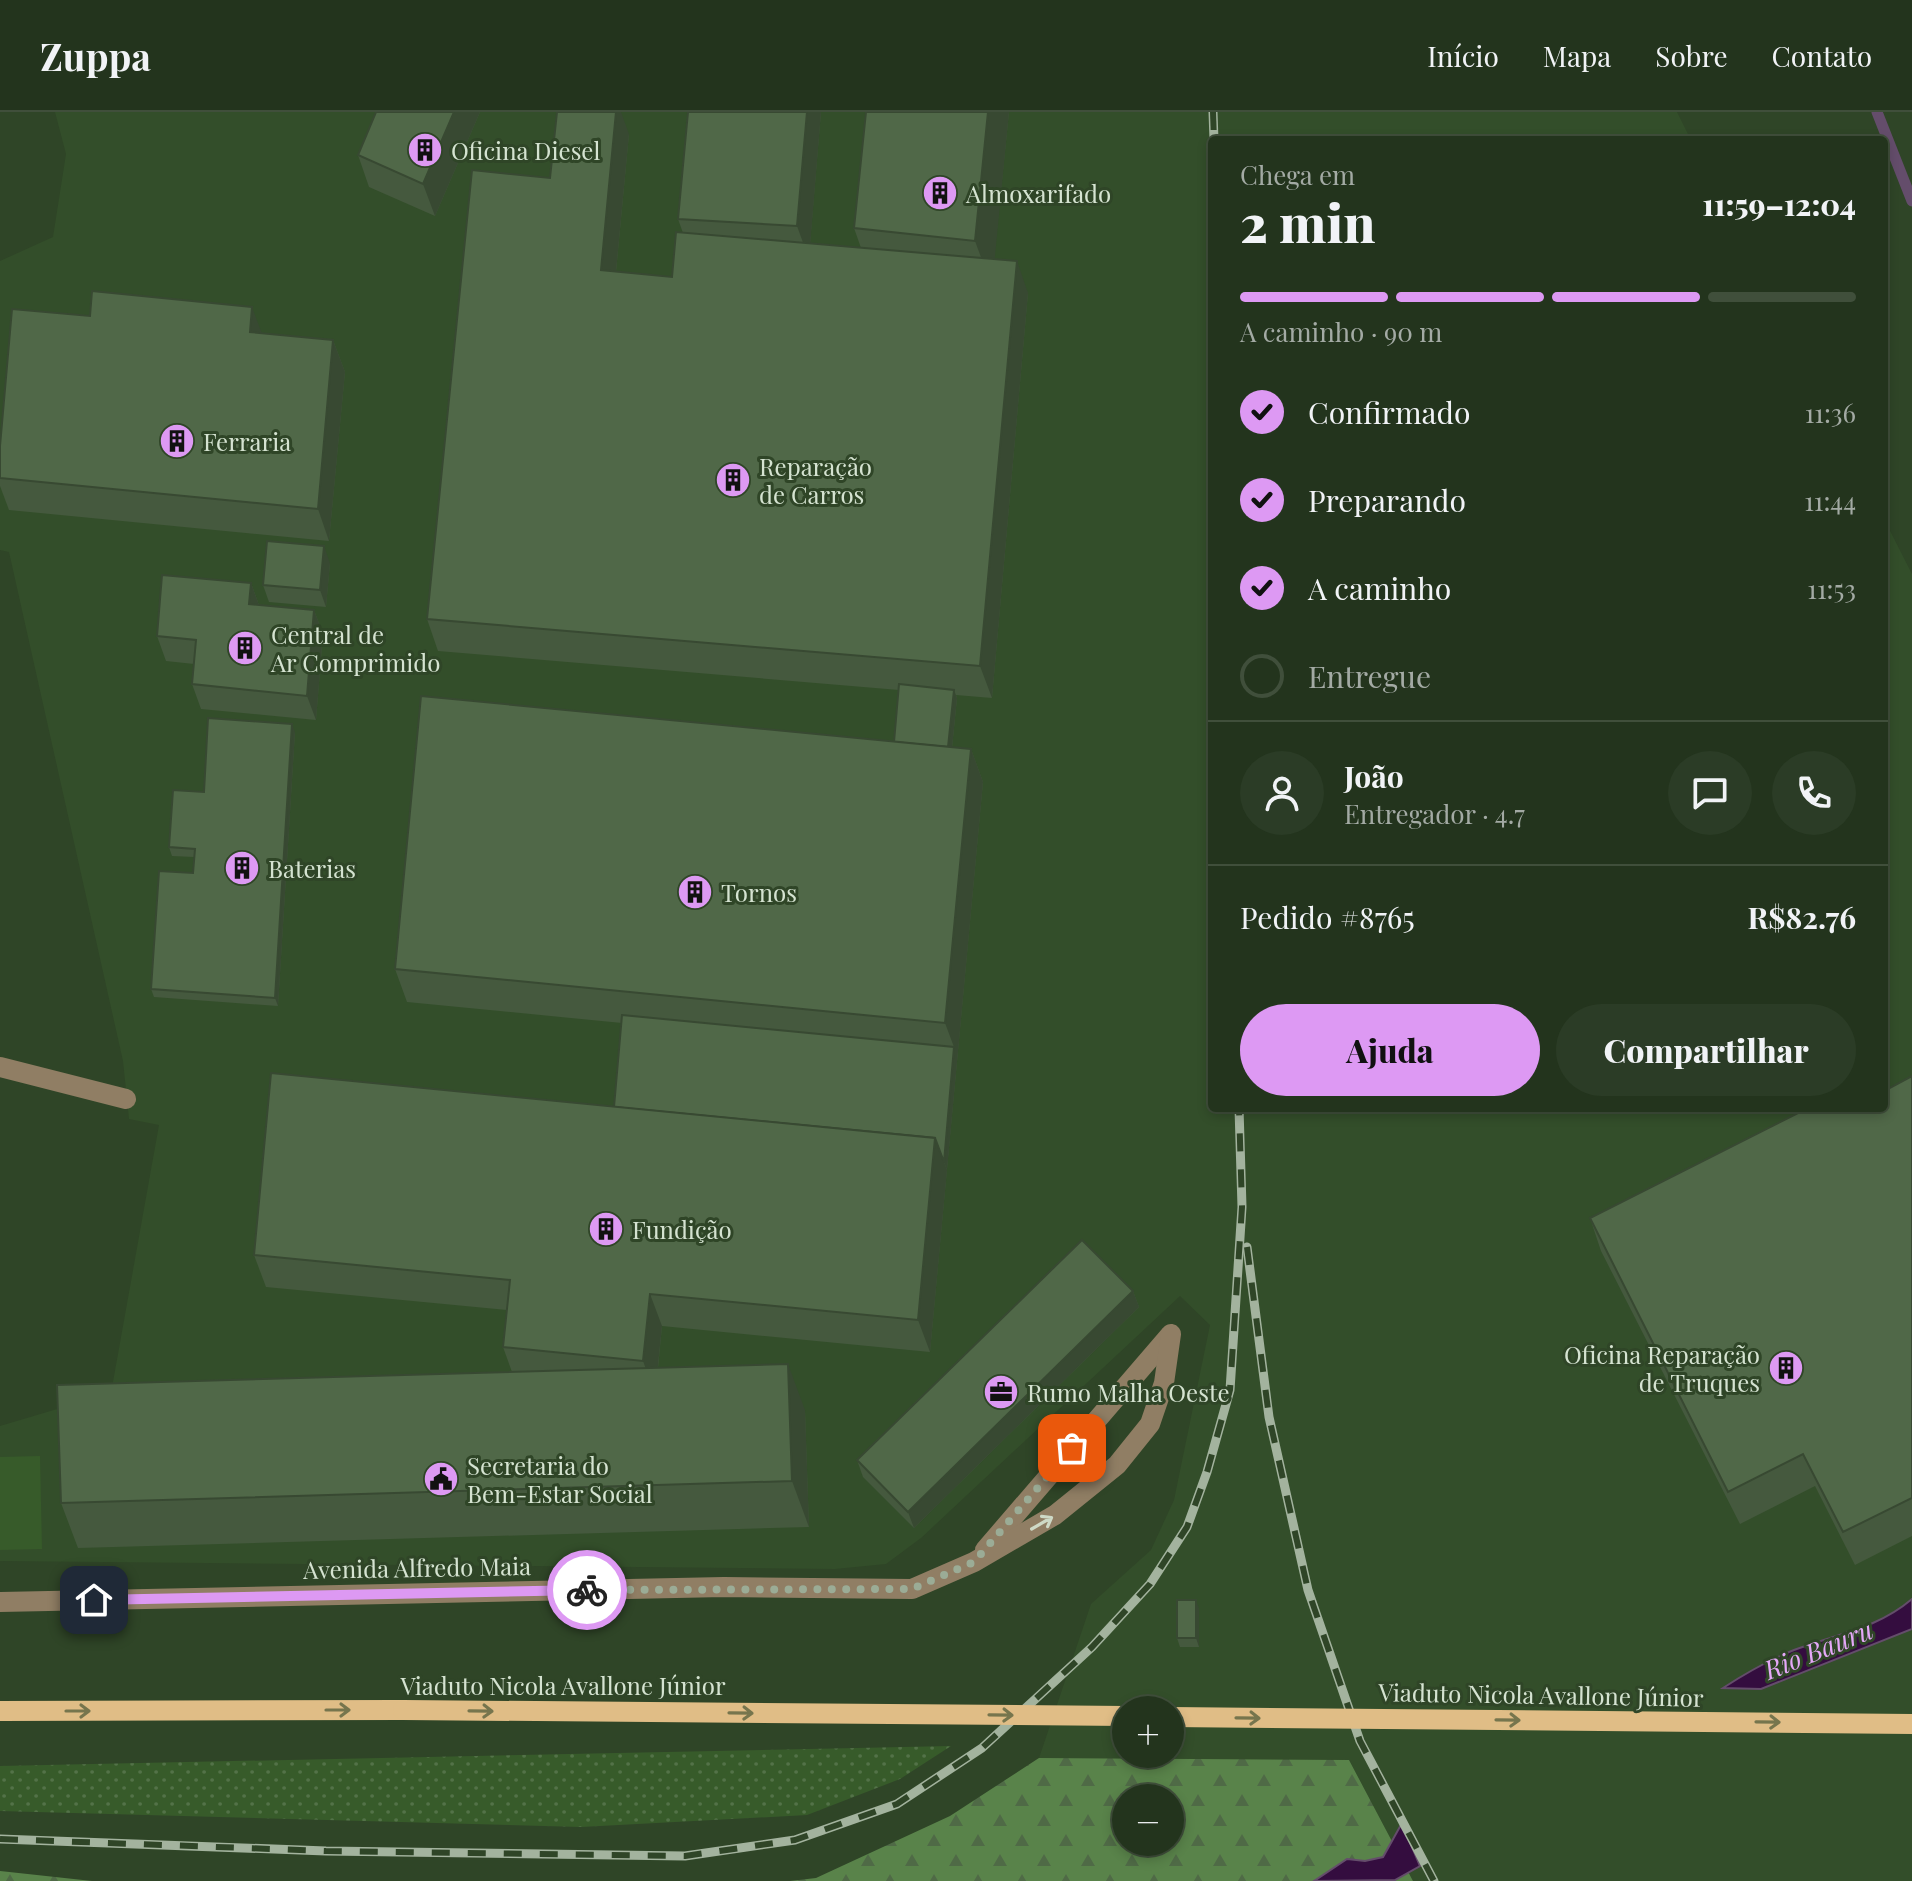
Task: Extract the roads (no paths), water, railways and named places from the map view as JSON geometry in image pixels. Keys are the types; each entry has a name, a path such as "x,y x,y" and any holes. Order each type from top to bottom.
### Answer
{"main road":[{"name":"Viaduto Nicola Avallone Júnior","path":"0,1711 403,1710 1112,1716"},
{"name":"Viaduto Nicola Avallone Júnior","path":"1184,1717 1912,1724"}],"street":[{"path":"0,1067 126,1099"},
{"name":"Avenida Alfredo Maia","path":"0,1602 709,1587 912,1589 974,1562 1055,1515 1117,1465 1150,1424 1164,1383 1171,1334 974,1562"}],"water":[{"name":"Rio Bauru","path":"1912,1599 1912,1629 1761,1689 1723,1688 1785,1654 1885,1617"},
{"path":"1402,1823 1420,1866 1395,1880 1314,1881 1347,1859 1365,1861 1383,1857"}],"waterway":[{"path":"1877,112 1886,136"},
{"path":"1888,140 1912,201"}],"railway":[{"path":"1213,112 1214,136"},
{"path":"0,1839 326,1851 685,1856 795,1840 897,1804 982,1748 1092,1647 1150,1584 1187,1527 1207,1472 1230,1390 1242,1207 1239,1112"},
{"path":"1247,1247 1269,1417 1308,1590 1360,1741 1434,1881"}],"place":[{"name":"Oficina Diesel","path":"425,150"},
{"name":"Almoxarifado","path":"940,193"},
{"name":"Ferraria","path":"177,441"},
{"name":"Reparação de Carros","path":"733,480"},
{"name":"Central de Ar Comprimido","path":"245,648"},
{"name":"Baterias","path":"242,868"},
{"name":"Tornos","path":"695,892"},
{"name":"Fundição","path":"606,1229"},
{"name":"Oficina Reparação de Truques","path":"1786,1368"},
{"name":"Rumo Malha Oeste","path":"1001,1392"},
{"name":"Secretaria do Bem-Estar Social","path":"441,1479"}]}
